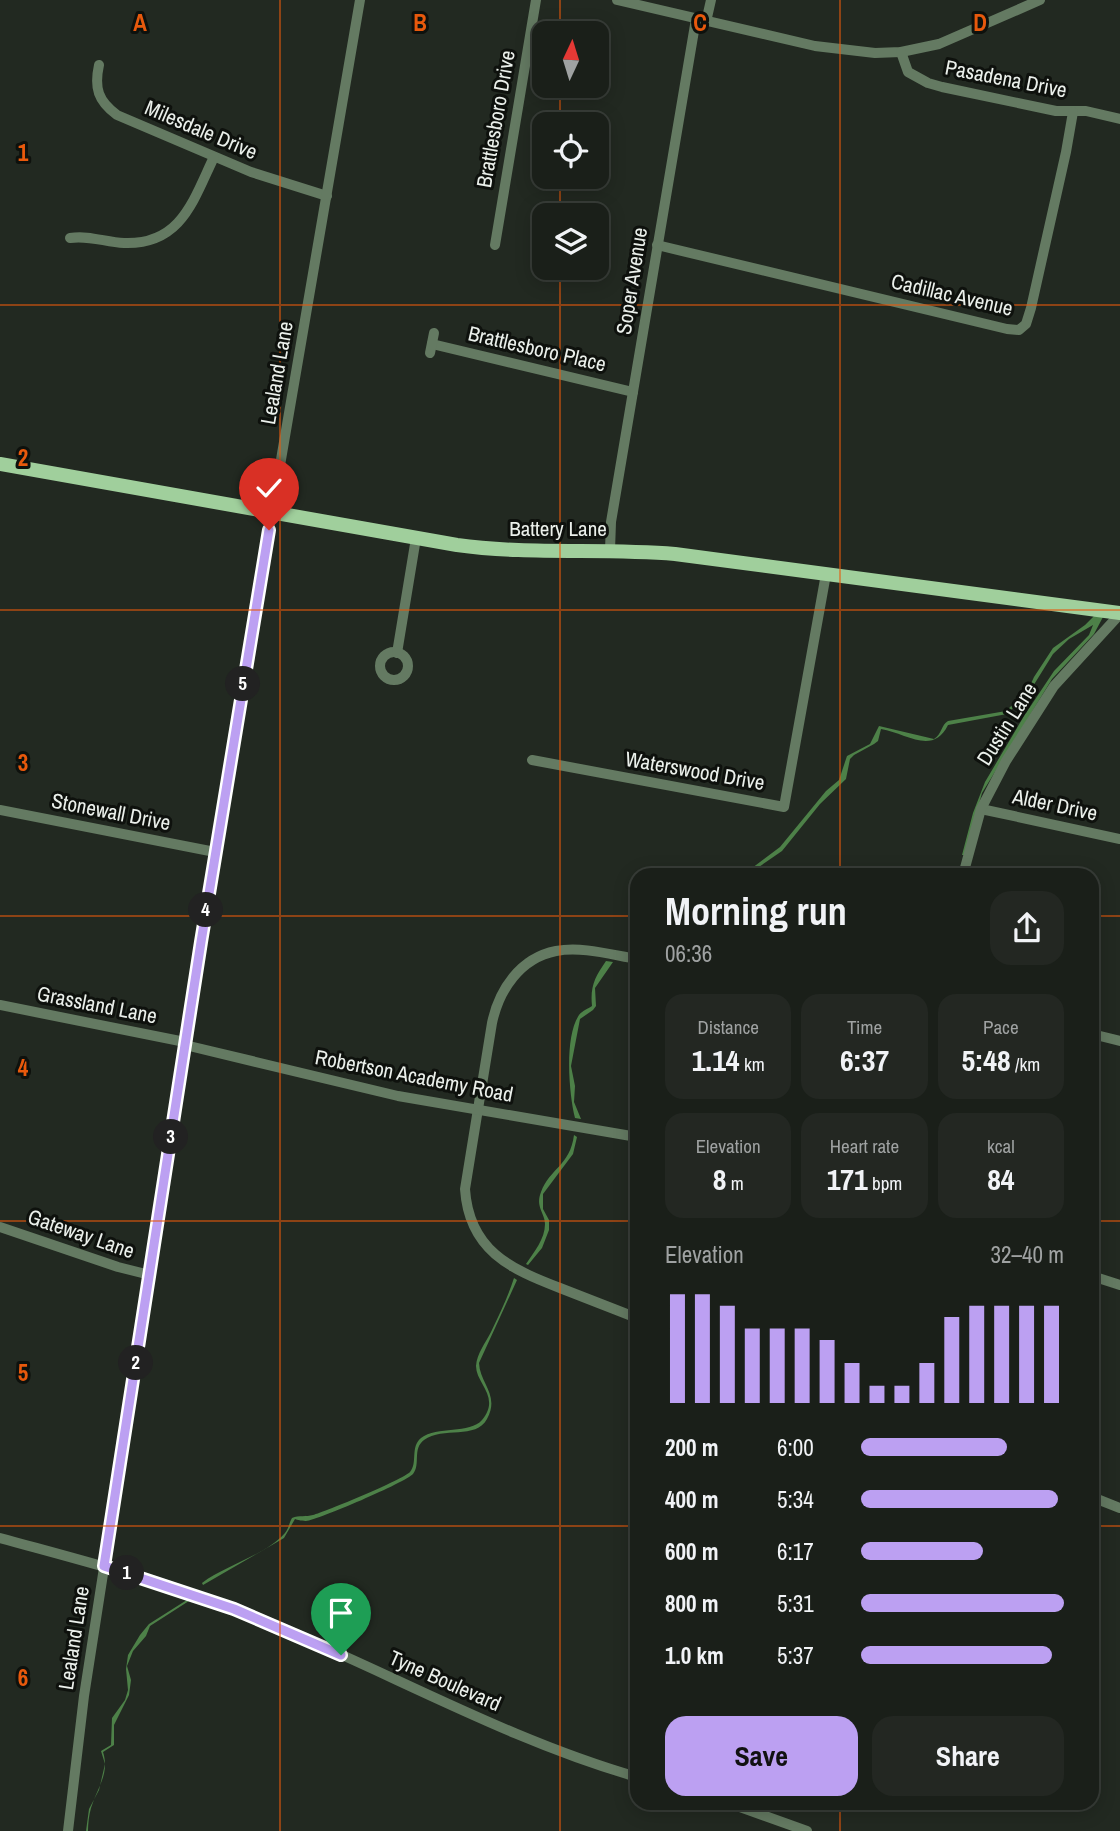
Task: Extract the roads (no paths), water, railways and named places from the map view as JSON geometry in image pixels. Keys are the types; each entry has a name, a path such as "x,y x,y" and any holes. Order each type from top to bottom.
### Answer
{"main road":[{"name":"Battery Lane","path":"0,464 416,538 507,551 610,550 694,556 1120,614"}],"street":[{"name":"Lealand Lane","path":"68,1831 80,1726 104,1566 215,852 360,0"},
{"name":"Brattlesboro Drive","path":"495,245 536,0"},
{"path":"617,0 831,49 865,52 901,52 939,44 1040,0"},
{"name":"Soper Avenue","path":"610,550 611,522 657,245 701,21 711,0"},
{"name":"Pasadena Drive","path":"901,52 908,72 928,83 1056,111 1086,111 1120,119"},
{"name":"Milesdale Drive","path":"99,65 97,92 111,110 146,129 214,158 327,195"},
{"name":"Cadillac Avenue","path":"657,245 1018,330 1026,324 1031,308 1073,112"},
{"path":"70,238 85,237 129,243 150,241 162,236 184,216 214,158"},
{"name":"Brattlesboro Place","path":"432,343 633,392"},
{"path":"397,653 416,538"},
{"name":"Waterswood Drive","path":"532,760 784,807 826,574"},
{"name":"Dustin Lane","path":"965,868 981,809 1006,761 1054,686 1120,614"},
{"name":"Alder Drive","path":"981,809 1120,839"},
{"name":"Stonewall Drive","path":"0,810 215,852"},
{"path":"630,958 580,950 557,951 538,958 521,969 506,984 496,1004 466,1175 466,1198 474,1226 485,1245 499,1259 516,1270 630,1315"},
{"name":"Grassland Lane","path":"0,1005 185,1044"},
{"path":"1099,1036 1120,1041"},
{"name":"Robertson Academy Road","path":"185,1044 388,1093 630,1136"},
{"name":"Gateway Lane","path":"0,1227 118,1267 150,1275"},
{"path":"1099,1278 1120,1286"},
{"path":"1099,1500 1120,1508"},
{"name":"Tyne Boulevard","path":"0,1538 104,1566 234,1609 546,1746 630,1775"},
{"path":"748,1810 807,1831"}]}
